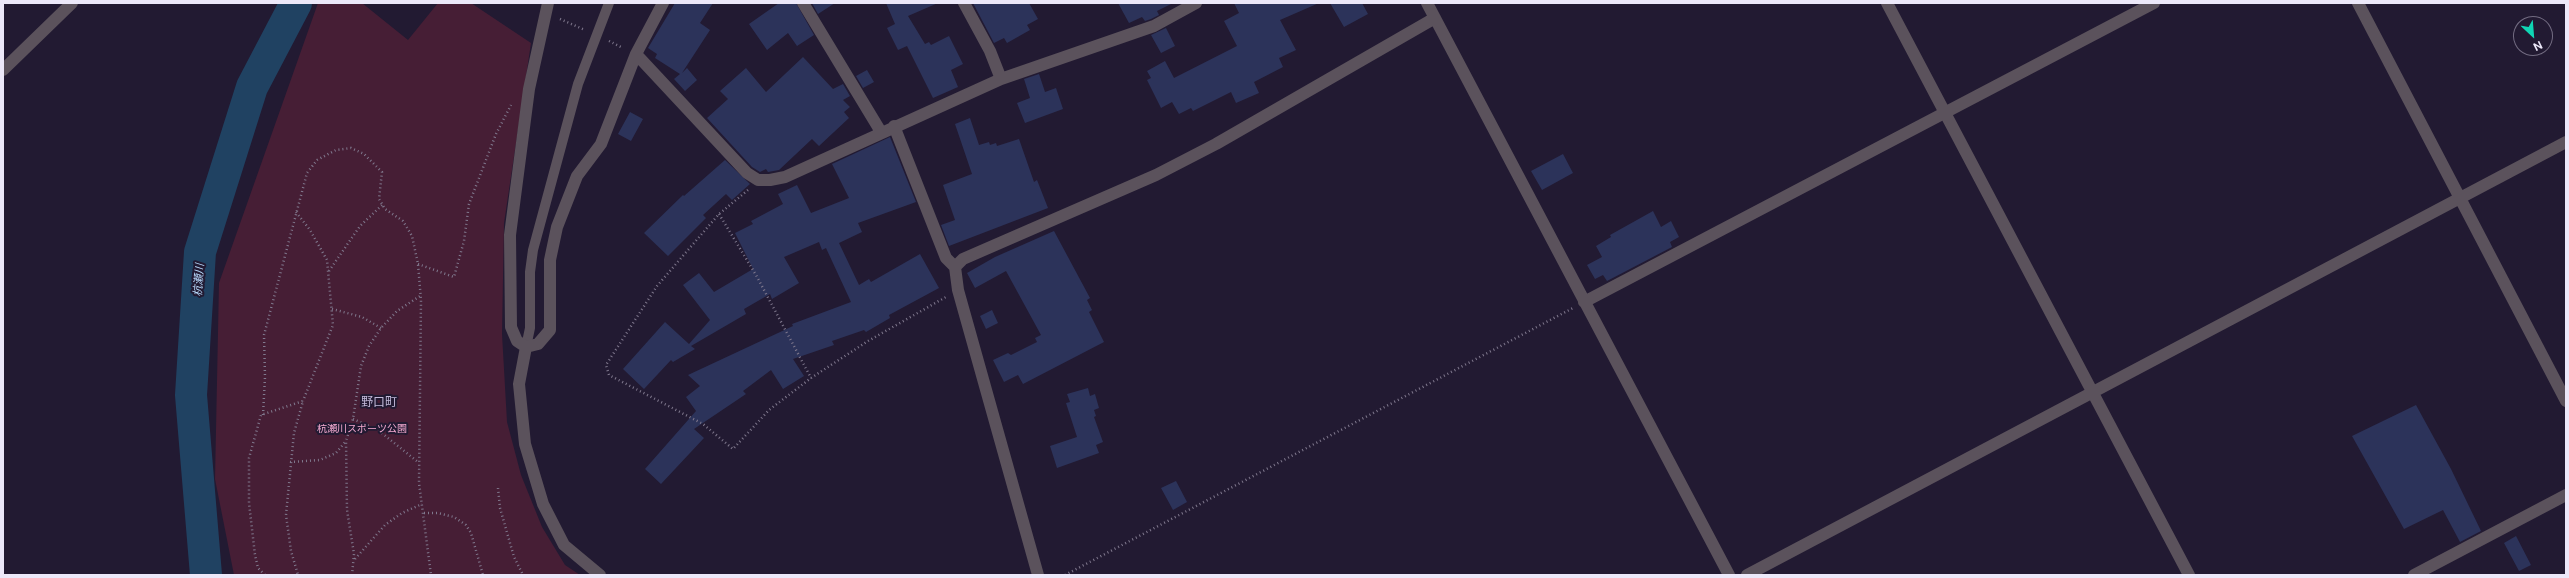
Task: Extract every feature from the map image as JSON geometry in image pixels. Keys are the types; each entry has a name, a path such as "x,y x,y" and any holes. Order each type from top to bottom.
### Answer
{"street":[{"path":"3,70 72,3"},
{"path":"548,3 528,103 510,235 511,327 517,341 526,347 538,344 550,330 550,260 557,227 578,176 601,144 636,54 663,3"},
{"path":"803,3 881,132"},
{"path":"964,3 990,51 1001,79"},
{"path":"636,54 747,173 758,180 770,180 785,177 894,126 1001,79 1154,26 1196,3"},
{"path":"1427,3 1729,575"},
{"path":"1887,3 2091,393 2189,575"},
{"path":"1584,302 2154,3"},
{"path":"2358,3 2566,401"},
{"path":"955,267 964,260 1156,175 1216,144 1435,18"},
{"path":"894,126 946,258 955,267 958,290 1038,575"},
{"path":"1747,575 2566,142"},
{"path":"526,347 519,384 525,444 543,504 564,545 600,575"},
{"path":"2414,575 2566,495"}],"lane":[{"path":"526,347 530,328 530,272 533,250 578,84 610,3"}],"path":[{"path":"418,264 454,278 464,241 468,204 496,134 510,105 528,103"},
{"path":"265,575 258,568 255,555 248,478 249,458 263,415 265,377 264,335 307,172 317,160 336,150 351,148 364,154 382,172 379,199 385,209 403,221 412,236 418,264 420,296 419,463 422,504 431,575"},
{"path":"758,180 719,214 657,286 606,365 609,375 703,424 733,449 769,410 811,378 868,341 958,290"},
{"path":"329,271 360,226 382,204"},
{"path":"296,212 310,230 327,260 333,325 303,401 294,433 286,515 291,551 298,575"},
{"path":"719,214 756,275 811,378"},
{"path":"352,575 355,559 347,510 346,441 353,419 361,366 369,346 380,328 397,311 420,296"},
{"path":"1065,575 1584,302"},
{"path":"332,309 362,317 380,328"},
{"path":"263,415 303,401"},
{"path":"353,419 378,430 419,463"},
{"path":"290,462 320,460 336,453 346,441"},
{"path":"498,488 500,508 514,557 523,575"},
{"path":"355,559 385,525 402,513 422,504"},
{"path":"424,513 438,513 454,517 466,525 472,533 483,575"}],"green space":[{"name":"杭瀬川スポーツ公園","path":"318,3 362,3 408,40 438,3 471,3 531,43 504,223 502,334 507,422 521,475 542,527 565,565 580,575 234,575 215,479 219,283"}],"building":[{"path":"675,3 713,3 700,23 710,30 682,73 687,68 697,80 685,91 674,79 680,74 655,58 657,54 648,48"},
{"path":"779,3 796,3 814,35 797,46 788,33 767,50 749,24"},
{"path":"812,3 835,3 818,14"},
{"path":"886,3 938,3 908,16 925,44 929,42 931,45 949,36 963,64 951,70 958,87 933,98 907,46 898,50 887,28 895,24"},
{"path":"973,3 1029,3 1038,19 1027,25 1030,30 1007,43 1004,38 994,43"},
{"path":"1118,3 1173,3 1157,11 1159,15 1151,19 1145,21 1142,17 1129,23"},
{"path":"1234,3 1319,3 1280,20 1296,50 1279,58 1283,67 1254,82 1259,93 1236,103 1231,92 1193,111 1191,108 1179,114 1172,102 1161,108 1147,80 1151,78 1147,71 1165,61 1174,78 1237,46 1224,21 1239,13"},
{"path":"1330,3 1362,3 1368,14 1344,27"},
{"path":"1166,28 1175,46 1161,53 1151,35"},
{"path":"803,57 833,89 843,84 850,96 843,100 850,107 844,112 849,118 819,146 812,139 779,170 768,172 766,169 760,172 752,167 707,118 728,99 720,91 746,68 766,92"},
{"path":"867,70 874,82 863,88 856,76"},
{"path":"1039,74 1045,92 1056,88 1063,109 1025,123 1017,103 1030,98 1024,79"},
{"path":"630,112 643,119 631,141 618,134"},
{"path":"970,118 979,145 989,142 990,145 996,143 997,146 1019,139 1034,182 1037,180 1048,208 949,246 941,225 955,220 943,185 972,174 955,124"},
{"path":"890,137 916,202 858,223 862,232 839,243 859,285 869,279 871,282 920,254 939,288 889,315 890,318 866,332 864,330 832,341 834,345 793,359 804,376 783,389 771,370 743,391 746,394 694,429 704,438 661,484 645,469 696,411 686,397 700,386 688,375 793,326 792,324 851,302 826,248 822,250 819,242 784,257 799,283 772,299 770,294 744,309 746,314 691,346 695,349 673,362 671,360 644,389 623,369 665,322 689,344 710,320 683,285 699,273 714,292 753,269 735,233 753,224 751,221 783,204 778,194 797,185 811,213 849,198 832,164"},
{"path":"1563,154 1573,173 1542,190 1531,171"},
{"path":"725,160 750,184 732,200 726,194 703,215 706,218 668,256 644,233 683,195 684,196"},
{"path":"1653,211 1661,227 1671,221 1679,237 1670,242 1672,247 1607,281 1603,275 1595,279 1587,265 1602,257 1596,246 1611,237 1610,235"},
{"path":"1054,231 1090,298 1087,300 1092,310 1089,312 1104,342 1023,384 1018,375 1004,382 993,360 1008,353 1011,355 1037,342 1035,338 1041,335 1006,271 975,288 967,273 995,257"},
{"path":"992,310 998,323 986,329 980,316"},
{"path":"1088,388 1090,396 1095,394 1099,408 1094,410 1096,416 1094,417 1103,442 1096,445 1099,453 1057,468 1050,446 1077,437 1066,403 1070,402 1067,394"},
{"path":"2416,405 2451,469 2481,531 2460,542 2443,510 2404,529 2352,436"},
{"path":"1176,481 1187,502 1173,510 1161,488"},
{"path":"2516,536 2531,565 2519,571 2504,543"}],"waterway":[{"name":"杭瀬川","path":"206,575 191,395 200,252 252,87 296,3"}],"district":[{"name":"野口町","path":"379,402"}]}
